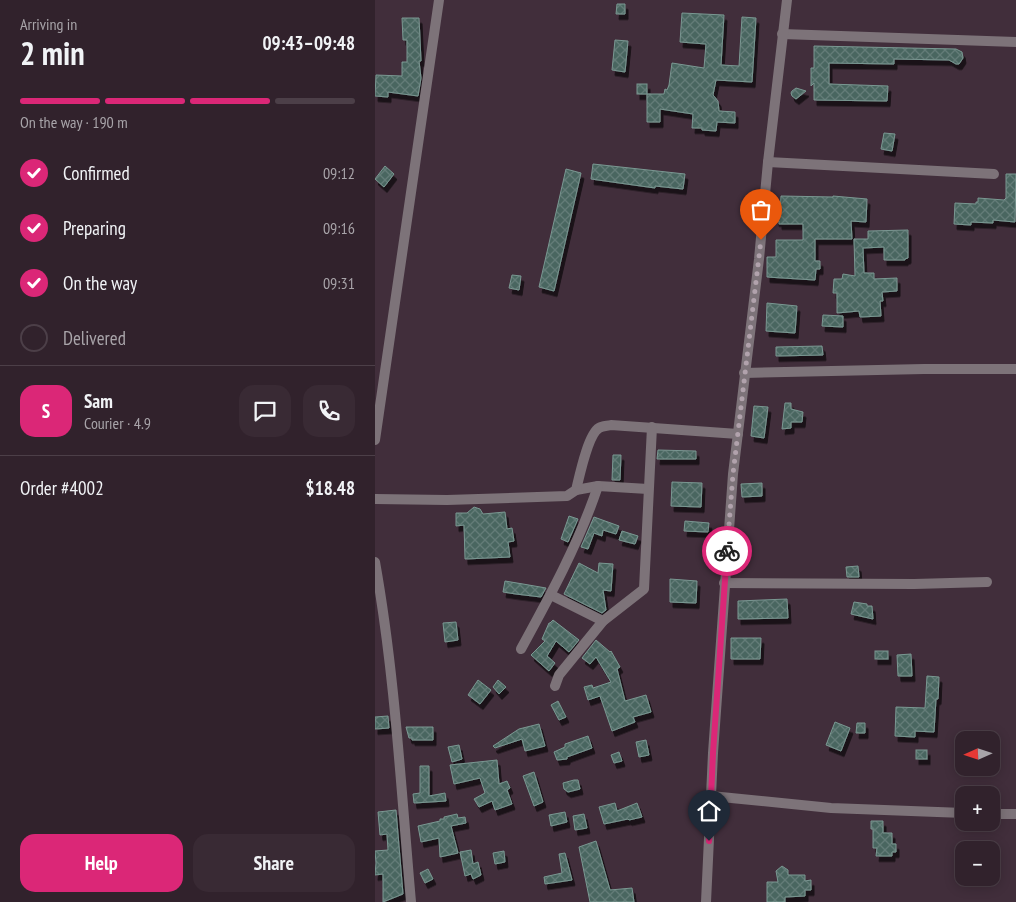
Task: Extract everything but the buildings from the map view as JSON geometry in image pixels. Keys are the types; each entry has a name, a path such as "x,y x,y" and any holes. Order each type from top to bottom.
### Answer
{"street":[{"path":"375,440 439,0"},
{"path":"706,902 724,583 744,373 759,259 787,0"},
{"path":"782,34 1016,42"},
{"path":"768,162 994,174"},
{"path":"744,373 1016,369"},
{"path":"576,490 582,463 593,434 598,428 611,425 738,434"},
{"path":"555,686 559,675 603,621 644,589 652,427"},
{"path":"375,499 551,498 567,496 576,490 598,486 648,489"},
{"path":"521,649 551,595 587,521 598,486"},
{"path":"375,562 397,729 411,902"},
{"path":"724,583 914,584 987,582"},
{"path":"551,595 603,621"},
{"path":"711,796 831,808 955,812"},
{"path":"1000,814 1016,814"}],"way so far":[{"path":"727,551 744,373 761,240"}],"route":[{"path":"709,841 727,551"}]}
